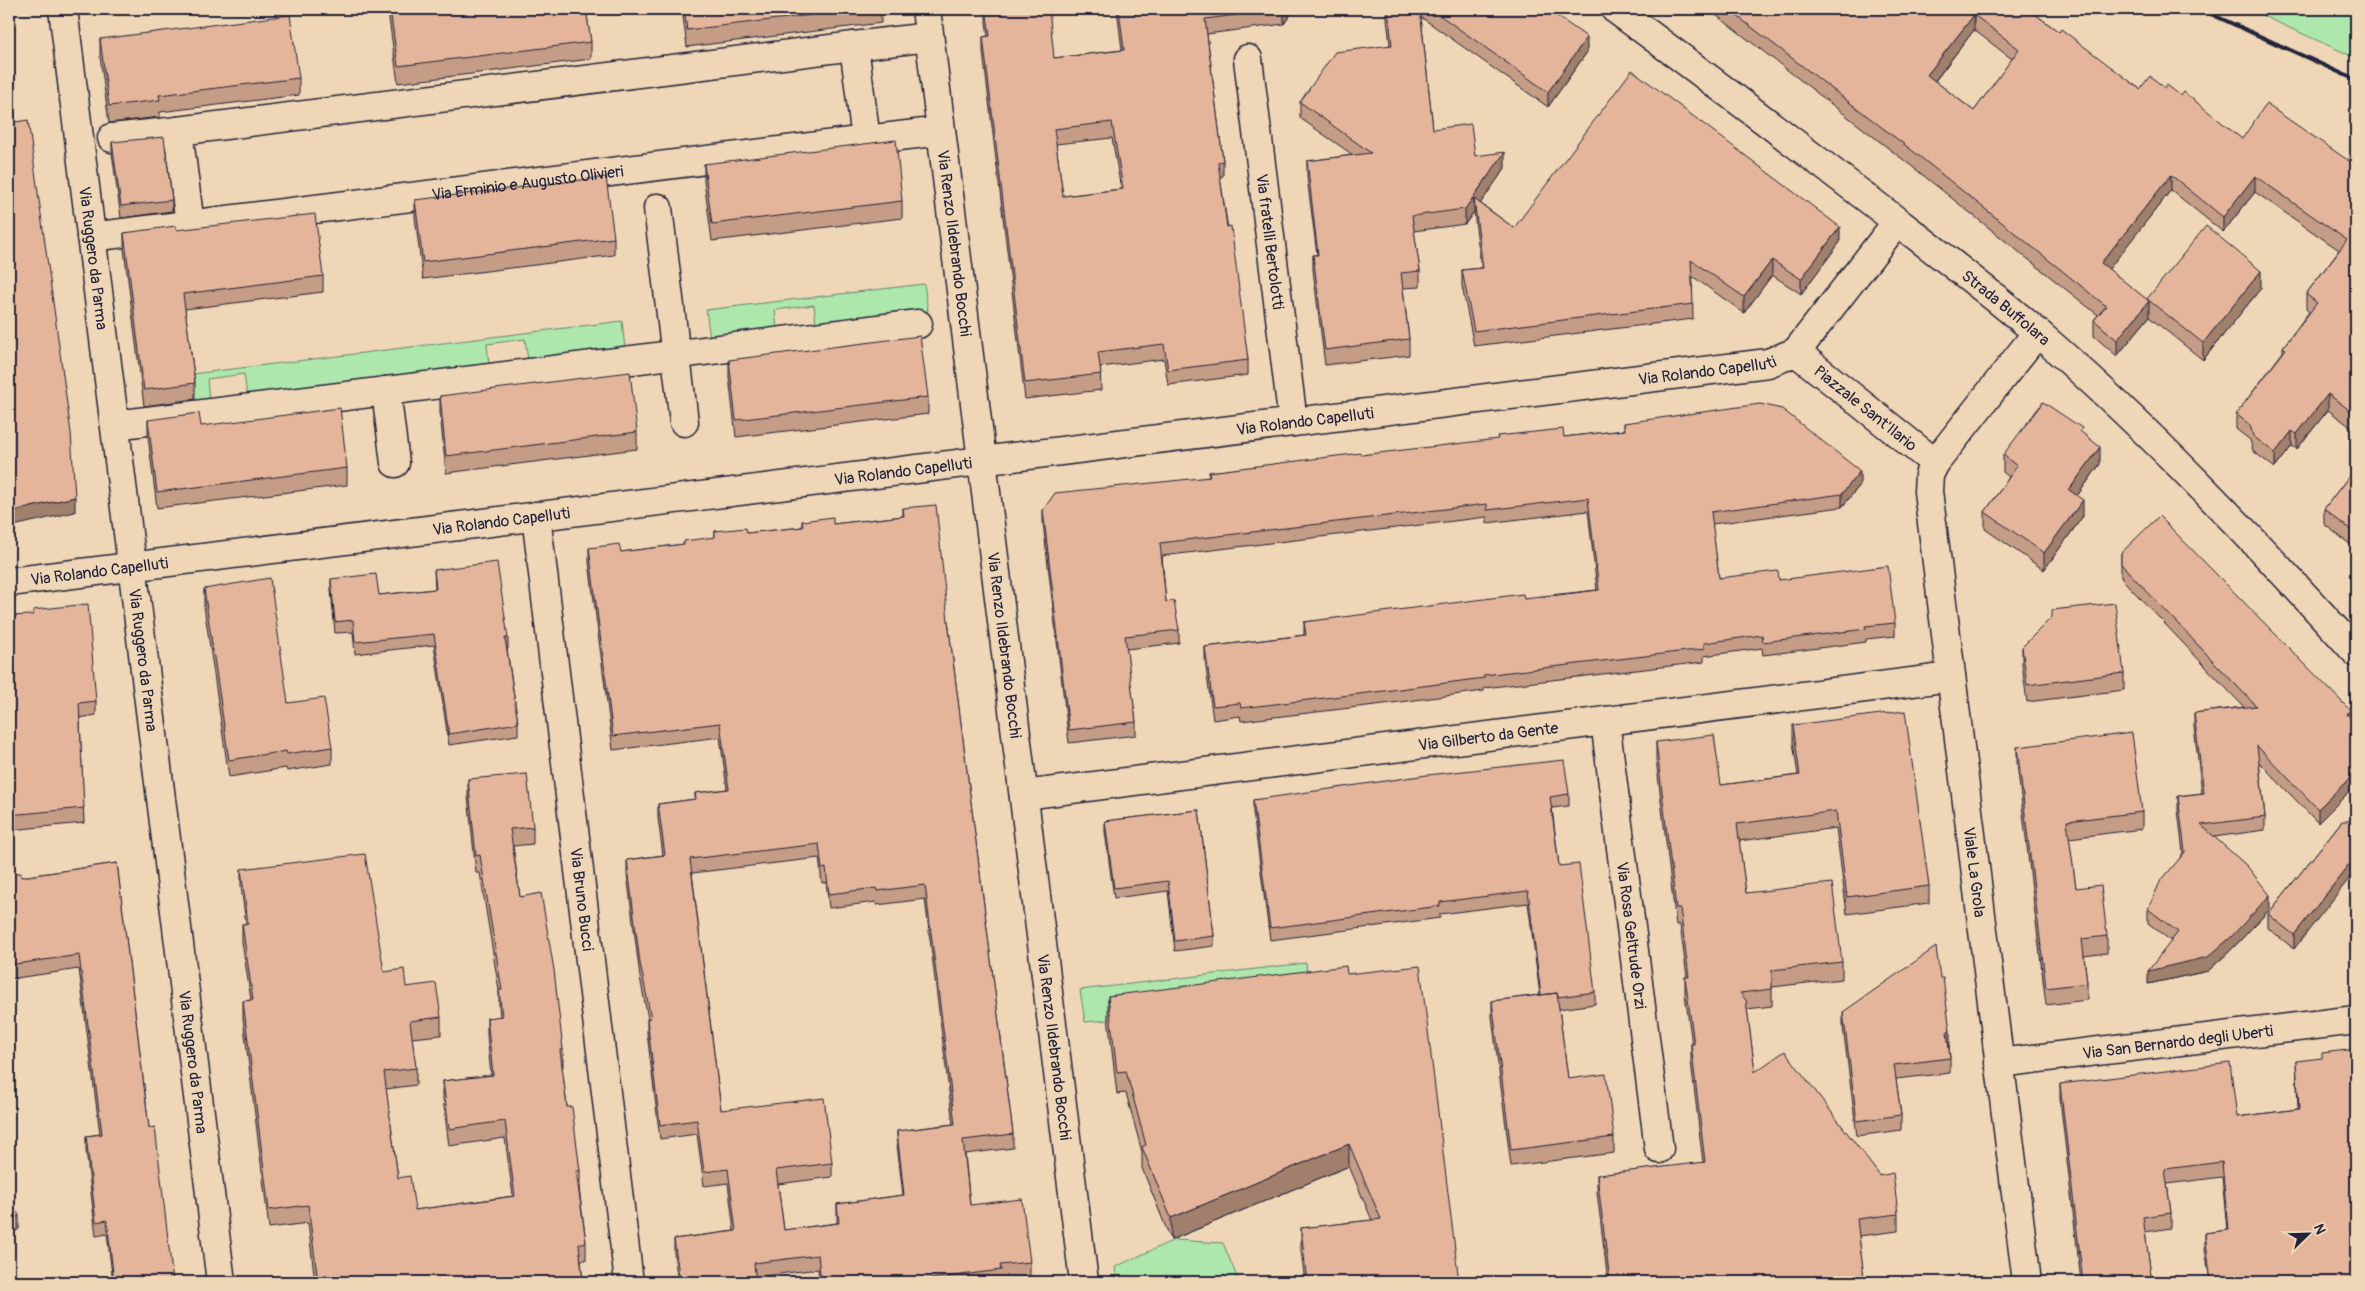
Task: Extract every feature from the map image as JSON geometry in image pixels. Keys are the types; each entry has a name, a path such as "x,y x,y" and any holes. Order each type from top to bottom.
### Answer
{"street":[{"name":"Via Ruggero da Parma","path":"63,9 221,1282"},
{"name":"Via Renzo Ildebrando Bocchi","path":"926,9 1084,1282"},
{"name":"Strada Buffolara","path":"1615,9 1897,222 2037,332 2095,384 2187,474 2286,575 2356,652"},
{"path":"112,138 929,37"},
{"path":"854,46 866,140"},
{"name":"Via fratelli Bertolotti","path":"1248,60 1293,422"},
{"path":"178,131 190,225"},
{"name":"Via Erminio e Augusto Olivieri","path":"91,238 941,131"},
{"path":"658,208 684,422"},
{"path":"1796,352 1897,222"},
{"path":"115,424 918,324"},
{"path":"1935,463 2037,332"},
{"name":"Via Rolando Capelluti","path":"9,582 1768,363 1796,352"},
{"name":"Piazzale Sant'Ilario","path":"1796,352 1935,463"},
{"path":"386,391 395,463"},
{"name":"Viale La Grola","path":"1935,463 1929,476 1928,490 2027,1282"},
{"name":"Via Bruno Bucci","path":"536,516 629,1282"},
{"name":"Via Gilberto da Gente","path":"1024,795 1951,677"},
{"name":"Via Rosa Geltrude Orzi","path":"1605,721 1659,1149"},
{"name":"Via San Bernardo degli Uberti","path":"1999,1063 2356,1020"}],"green space":[{"path":"2248,9 2356,9 2356,58"},
{"path":"924,284 928,311 816,325 814,305 775,310 777,330 710,338 706,310"},
{"path":"622,321 625,349 528,360 525,339 487,344 489,365 247,395 244,374 207,379 209,400 195,401 192,374"},
{"path":"1306,963 1309,992 1108,1017 1108,1020 1085,1022 1080,990"},
{"path":"1174,1240 1223,1243 1239,1282 1117,1282 1115,1267"}],"building":[{"path":"390,9 586,9 591,42 398,66"},
{"path":"684,9 862,9 687,30"},
{"path":"986,9 1049,9 1054,58 1124,50 1119,9 1284,9 1205,19 1223,161 1218,162 1227,227 1231,226 1248,360 1168,370 1164,344 1098,352 1101,374 1025,383 983,37 990,36","holes":["1112,122 1123,189 1063,196 1054,129"]},
{"path":"1388,9 1420,9 1433,129 1471,124 1475,156 1505,152 1465,209 1412,216 1420,271 1401,273 1409,339 1325,350 1313,255 1318,255 1307,161 1371,153 1300,102 1335,52 1392,45"},
{"path":"1431,9 1547,9 1587,37 1548,92"},
{"path":"1728,9 2028,9 2059,32 2061,29 2140,89 2150,76 2165,88 2167,85 2181,96 2184,92 2242,139 2266,104 2352,163 2356,157 2356,415 2328,394 2297,434 2292,431 2275,453 2253,436 2250,425 2236,414 2286,349 2283,347 2317,303 2306,294 2347,240 2255,176 2223,217 2171,175 2101,263 2149,301 2117,340 2094,320 2106,306 1914,152","holes":["1974,15 2019,49 1974,111 1927,75"]},
{"path":"290,15 299,78 159,95 160,100 109,106 100,39"},
{"path":"1632,70 1840,227 1801,279 1772,260 1744,297 1691,260 1693,304 1474,331 1462,270 1483,268 1474,199 1514,228"},
{"path":"28,120 71,433 75,497 9,512 9,123"},
{"path":"164,137 172,200 121,206 112,142"},
{"path":"896,140 902,201 712,224 704,164"},
{"path":"606,177 614,238 423,262 415,200"},
{"path":"315,214 323,276 183,294 195,383 144,390 124,233 176,226 176,230"},
{"path":"2206,226 2261,271 2203,343 2147,299"},
{"path":"920,336 928,397 736,420 729,360"},
{"path":"630,372 637,432 446,456 440,396"},
{"path":"2043,402 2082,428 2080,431 2100,447 2069,490 2083,500 2044,553 1985,512 2017,466 2003,455"},
{"path":"1760,404 1782,409 1860,471 1842,494 1711,512 1719,578 1778,571 1779,580 1888,566 1895,623 1865,626 1866,629 1763,642 1762,635 1704,643 1704,649 1484,675 1484,678 1392,690 1241,708 1240,703 1213,706 1205,647 1306,635 1304,622 1523,594 1524,599 1599,590 1588,498 1487,510 1487,504 1160,543 1166,602 1174,601 1179,630 1125,636 1136,722 1069,730 1043,510 1055,493 1210,477 1209,472 1361,453 1361,455 1498,439 1497,436 1563,429 1564,437 1625,430 1624,423"},
{"path":"340,408 347,468 157,492 148,420 199,413 201,426"},
{"path":"2356,467 2356,534 2324,509"},
{"path":"936,505 948,621 1013,1134 963,1140 970,1205 1022,1199 1030,1262 1000,1265 1001,1270 905,1282 821,1282 818,1255 754,1263 756,1282 680,1282 674,1239 736,1231 728,1169 704,1172 697,1120 660,1125 647,1019 651,1018 640,963 627,860 665,855 658,804 696,799 695,793 729,789 720,723 613,736 589,548 619,544 621,552 684,544 684,541 715,537 715,531 746,528 747,533 803,527 802,521 833,517 833,524 904,516 903,508","holes":["819,844 822,869 826,868 829,894 876,888 877,891 925,885 955,1124 897,1131 904,1195 837,1204 839,1223 784,1230 776,1170 832,1163 824,1098 721,1110 690,859"]},
{"path":"2159,516 2350,710 2347,714 2356,724 2356,772 2318,809 2257,746 2265,817 2201,825 2247,866 2270,895 2231,937 2208,957 2148,971 2178,932 2148,909 2160,882 2185,852 2178,796 2204,793 2194,713 2256,706 2121,564 2121,553"},
{"path":"497,562 508,638 505,638 518,723 449,734 434,634 355,642 353,620 335,622 331,579 376,574 379,595 436,589 434,570"},
{"path":"270,578 288,703 324,698 332,747 287,754 286,751 229,760 204,589"},
{"path":"2115,603 2124,673 2027,685 2022,647 2052,617 2052,610"},
{"path":"88,604 96,701 79,703 84,808 9,815 9,616 33,615 33,610"},
{"path":"1905,711 1929,886 1847,897 1836,811 1737,824 1746,893 1832,883 1842,962 1772,970 1772,989 1740,993 1746,1000 1755,1072 1785,1051 1880,1176 1893,1173 1898,1214 1857,1219 1864,1278 1852,1280 1853,1282 1610,1282 1597,1175 1705,1162 1691,1044 1694,1044 1685,977 1689,977 1680,908 1676,908 1656,742 1714,735 1721,785 1800,775 1793,725"},
{"path":"2132,733 2142,812 2067,821 2076,888 2101,885 2107,936 2082,939 2087,983 2046,988 2017,747"},
{"path":"1564,760 1569,794 1550,797 1559,866 1579,864 1595,992 1558,997 1557,993 1541,995 1528,891 1440,902 1440,906 1270,928 1253,800 1427,775"},
{"path":"527,774 533,827 510,829 520,897 541,893 554,970 563,1050 560,1050 567,1107 572,1107 580,1171 576,1171 586,1242 579,1244 583,1282 318,1282 308,1205 269,1210 243,1001 253,1000 242,924 248,924 241,869 365,854 384,972 404,969 406,987 436,983 441,1017 410,1021 416,1068 384,1072 398,1178 410,1176 415,1210 515,1196 505,1121 449,1129 443,1081 493,1075 487,1018 502,1016 499,990 502,990 480,855 476,856 468,779"},
{"path":"1199,810 1214,936 1175,941 1168,881 1114,888 1105,821"},
{"path":"2342,821 2353,821 2356,823 2356,856 2294,935 2268,914"},
{"path":"117,863 149,1128 155,1127 173,1282 114,1282 107,1220 96,1222 86,1136 102,1134 79,955 9,965 9,874 21,873 21,877"},
{"path":"1936,947 1940,978 1943,978 1950,1031 1947,1032 1950,1058 1894,1065 1901,1115 1857,1121 1843,1012"},
{"path":"1346,966 1347,974 1420,966 1459,1282 1307,1282 1301,1228 1381,1219 1349,1144 1171,1218 1142,1147 1146,1145 1126,1071 1117,1072 1108,996"},
{"path":"1557,993 1568,1079 1606,1074 1614,1137 1511,1150 1492,1001"},
{"path":"2356,1049 2356,1282 2211,1282 2205,1233 2228,1230 2222,1162 2165,1169 2171,1213 2143,1217 2152,1282 2083,1282 2060,1084 2230,1063 2237,1117 2299,1109 2296,1061 2322,1058 2322,1053"},
{"path":"9,1202 19,1215 9,1222"}],"railway":[{"path":"2200,9 2356,80"}]}
